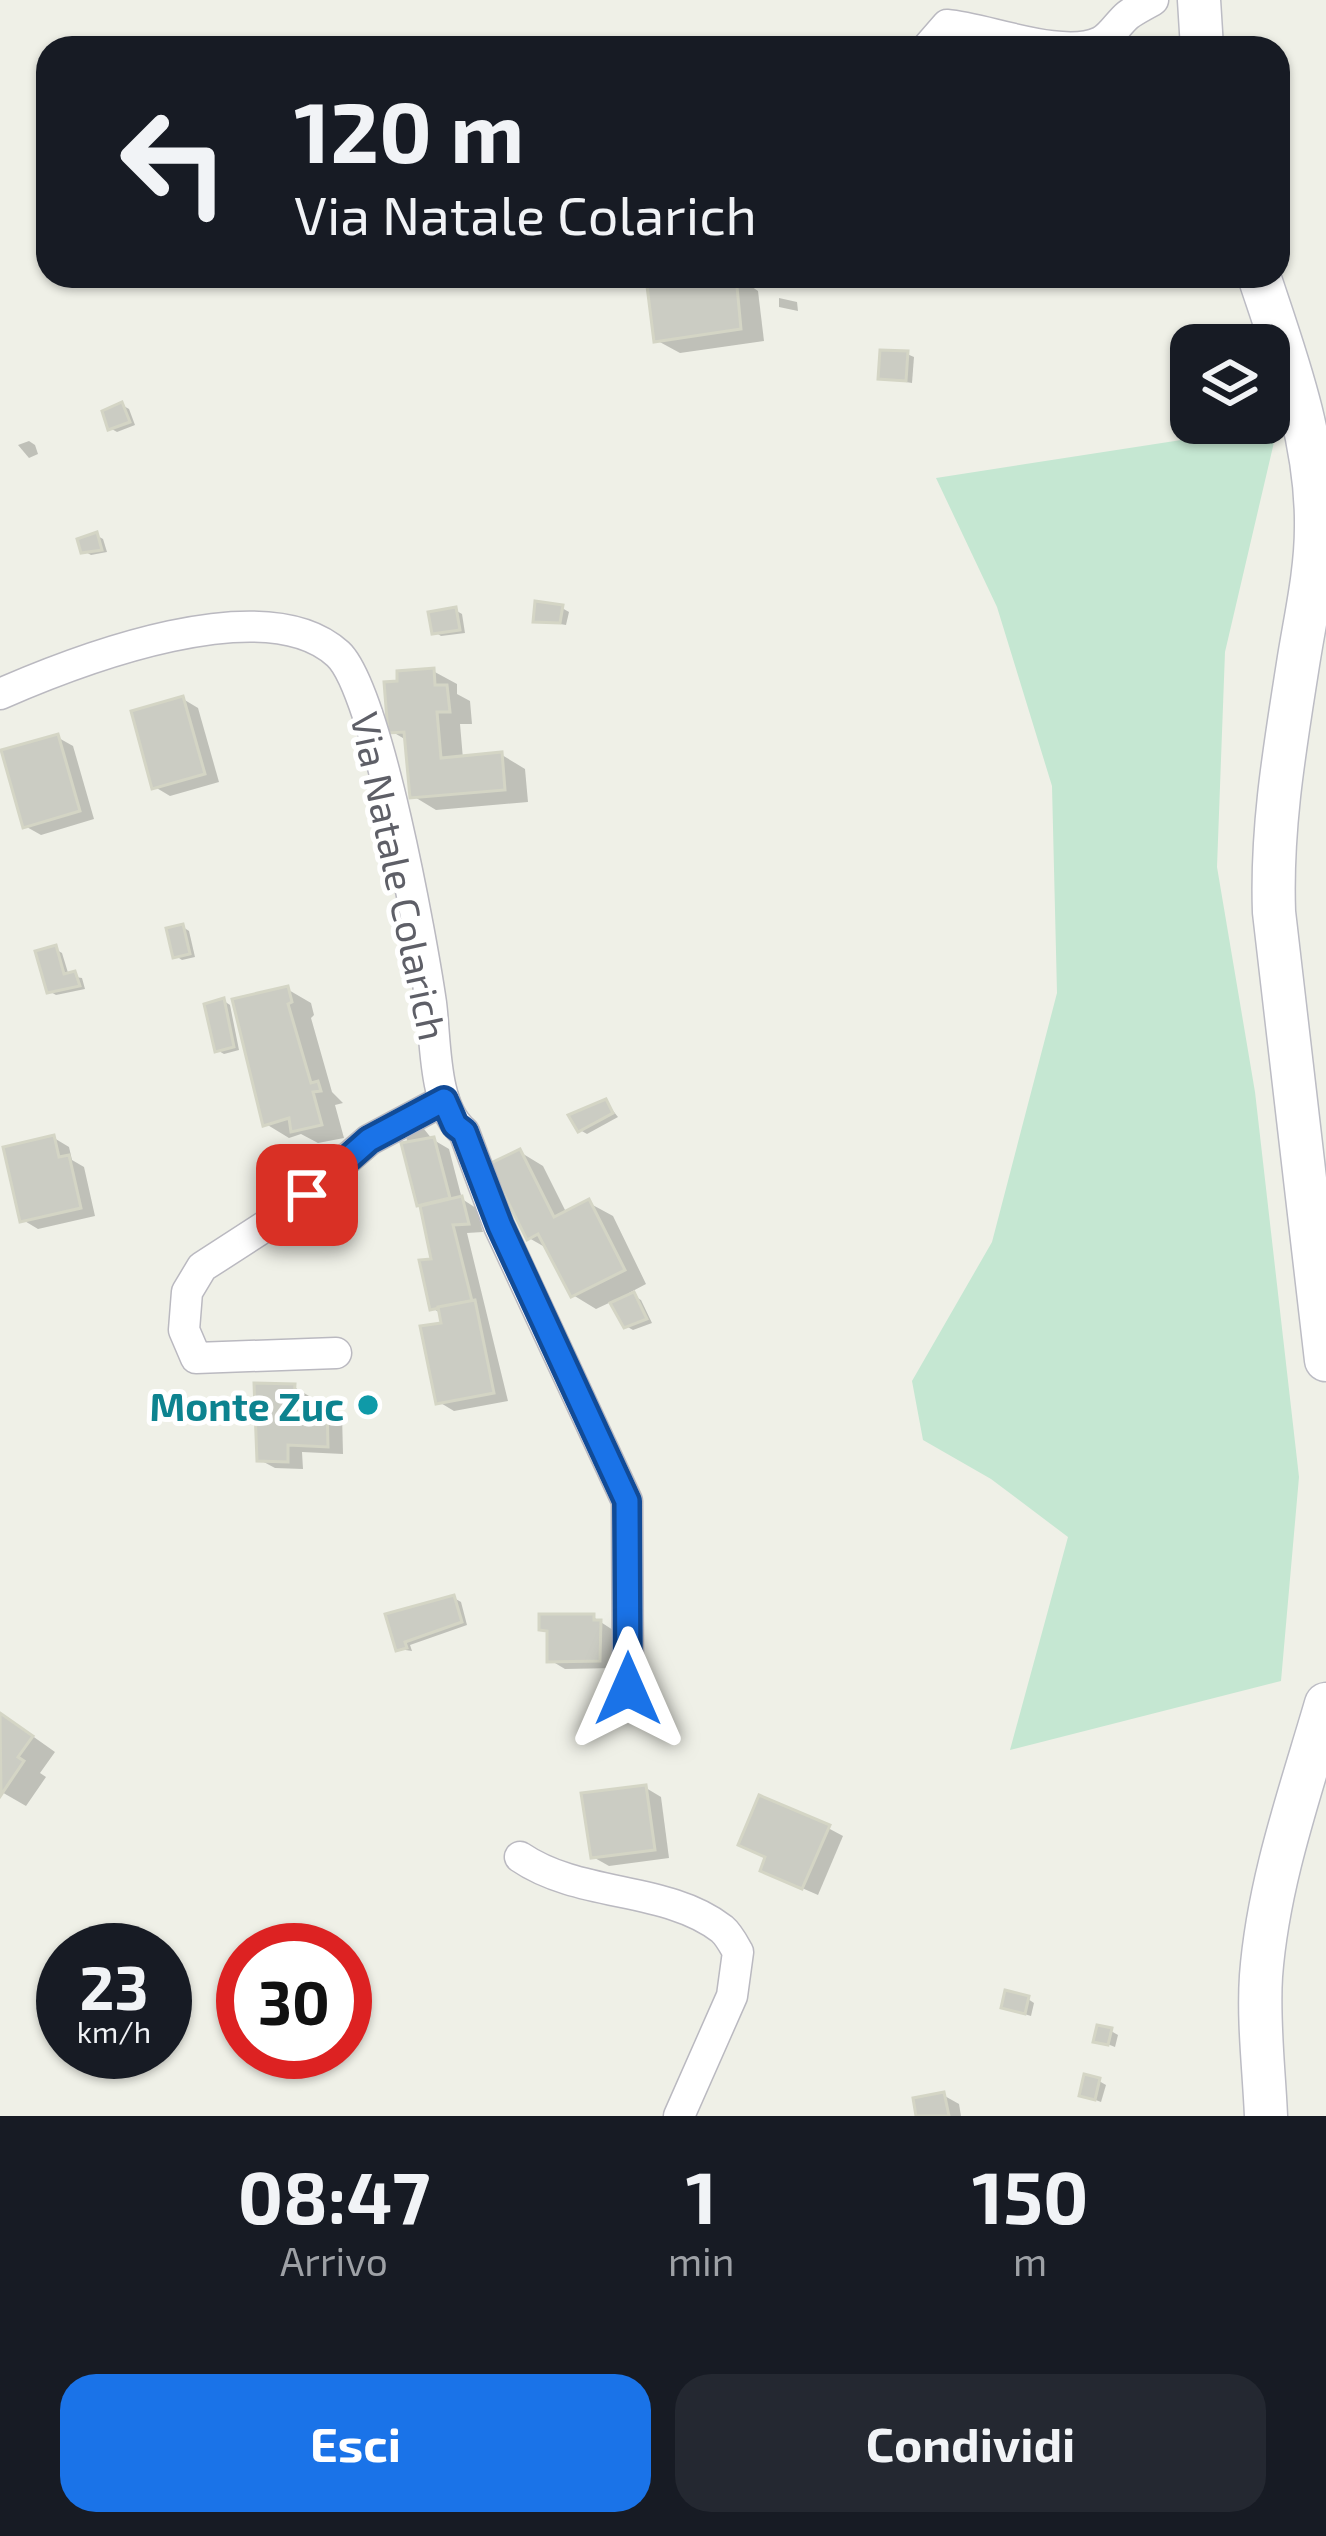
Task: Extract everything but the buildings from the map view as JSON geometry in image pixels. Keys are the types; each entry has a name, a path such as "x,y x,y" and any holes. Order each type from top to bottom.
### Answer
{"street":[{"path":"1106,36 1126,16 1154,0"},
{"path":"1199,0 1201,36"},
{"path":"937,36 946,25 993,36"},
{"path":"1263,288 1287,359 1313,472 1312,580 1276,799 1272,859 1274,912 1326,1360"},
{"name":"Via Natale Colarich","path":"0,694 107,654 190,632 239,625 308,635 340,655 367,709 396,823 428,979 444,1100 455,1125 464,1132 500,1226 627,1501 628,1689"},
{"path":"336,1353 196,1358 184,1330 187,1292 202,1268 281,1216 369,1140 444,1100"},
{"path":"1266,2116 1261,1979 1266,1933 1277,1874 1326,1704"},
{"path":"520,1857 544,1874 686,1912 724,1930 739,1952 732,1996 679,2116"}],"green space":[{"path":"1170,442 1274,444 1225,652 1217,867 1255,1092 1299,1477 1281,1681 1010,1750 1068,1537 991,1479 923,1440 912,1381 992,1242 1057,993 1052,786 997,607 936,478"}],"place":[{"name":"Monte Zuc","path":"368,1405"}],"route":[{"path":"307,1195 369,1140 444,1100 455,1125 464,1132 500,1226 627,1501 628,1689"}]}
